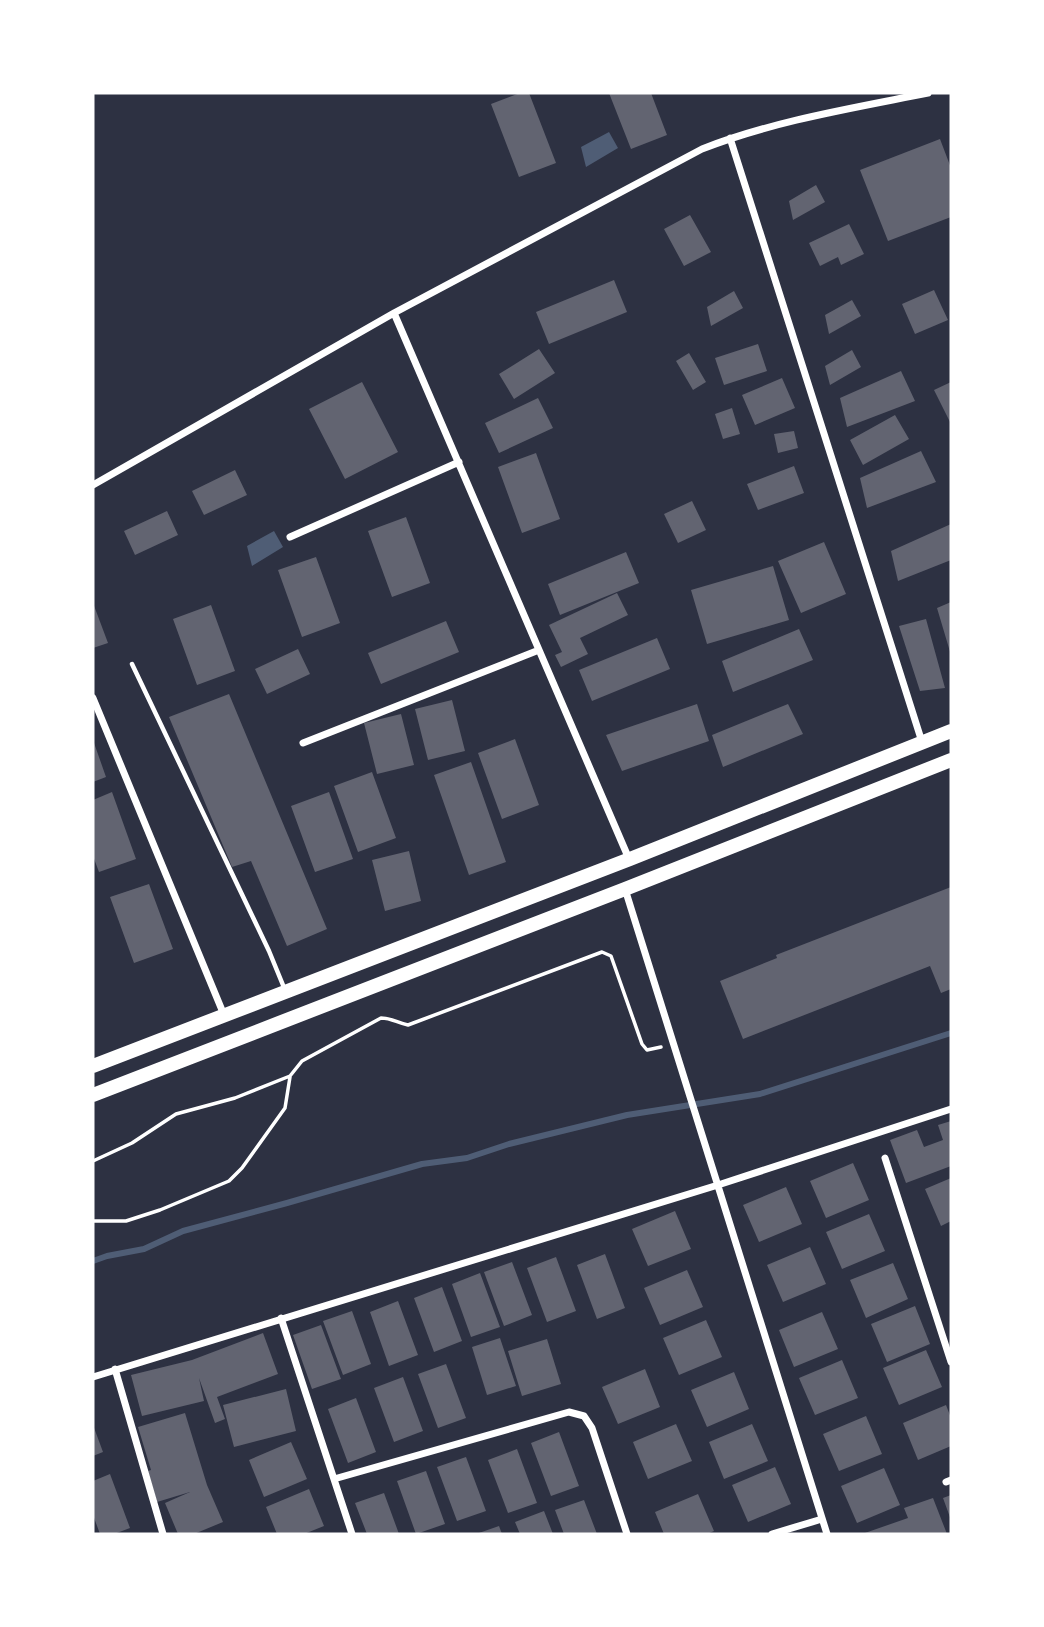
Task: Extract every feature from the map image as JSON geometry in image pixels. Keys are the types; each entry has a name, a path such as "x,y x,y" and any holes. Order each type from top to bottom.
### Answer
{"main road":[{"path":"93,1066 630,859 951,731"},
{"path":"93,1095 951,760"}],"street":[{"path":"93,485 394,313 702,149 761,129 928,93"},
{"path":"730,138 922,742"},
{"path":"394,313 630,859"},
{"path":"290,537 459,462"},
{"path":"303,743 539,650"},
{"path":"93,698 224,1016"},
{"path":"625,889 827,1534"},
{"path":"93,1377 718,1185 951,1109"},
{"path":"885,1158 951,1362"},
{"path":"281,1318 352,1534"},
{"path":"115,1369 163,1534"},
{"path":"334,1479 569,1412 584,1416 592,1428 627,1534"},
{"path":"772,1534 822,1519"}],"lane":[{"path":"132,664 269,951 285,991"}],"path":[{"path":"93,1161 132,1143 176,1114 235,1098 290,1076 302,1061 381,1018 391,1018 408,1025 602,952 611,956 642,1044 647,1050 674,1045"},
{"path":"93,1221 126,1221 229,1181 242,1168 285,1108 290,1076"}],"water":[{"path":"609,132 618,148 586,167 581,147"},
{"path":"274,531 283,547 252,566 247,546"}],"building":[{"path":"520,93 529,93 556,163 519,177 491,104"},
{"path":"609,93 651,93 667,135 631,149"},
{"path":"940,139 951,168 951,217 888,241 860,170"},
{"path":"816,185 825,202 793,220 789,201"},
{"path":"690,215 711,252 684,266 664,229"},
{"path":"849,224 864,254 841,265 838,257 820,266 809,243"},
{"path":"614,280 627,312 549,344 536,312"},
{"path":"934,290 948,320 915,334 902,304"},
{"path":"734,291 743,308 711,326 707,307"},
{"path":"852,300 861,316 829,334 825,315"},
{"path":"758,344 767,371 724,385 715,358"},
{"path":"539,349 555,373 514,399 499,374"},
{"path":"852,350 861,367 830,385 825,366"},
{"path":"689,353 706,382 693,390 676,361"},
{"path":"901,371 915,401 847,427 840,398"},
{"path":"782,378 795,408 755,425 742,395"},
{"path":"362,382 398,452 345,479 309,409"},
{"path":"951,382 951,424 934,390"},
{"path":"538,398 553,428 499,453 485,423"},
{"path":"732,408 740,434 723,439 715,414"},
{"path":"895,415 909,439 863,465 850,440"},
{"path":"794,431 798,448 778,453 774,434"},
{"path":"921,451 936,482 867,508 860,478"},
{"path":"536,453 560,519 522,533 498,467"},
{"path":"794,466 804,493 758,510 747,484"},
{"path":"235,470 247,495 204,515 192,491"},
{"path":"692,501 706,530 678,543 664,514"},
{"path":"167,511 178,535 135,555 124,531"},
{"path":"406,517 430,583 392,597 368,531"},
{"path":"951,524 951,560 898,581 891,551"},
{"path":"824,542 846,594 801,613 778,561"},
{"path":"626,552 639,583 560,615 548,584"},
{"path":"316,557 340,623 302,637 278,570"},
{"path":"773,566 789,620 707,644 691,590"},
{"path":"617,593 628,615 580,638 588,654 561,667 555,655 562,652 549,625"},
{"path":"951,602 951,655 937,608"},
{"path":"93,603 108,643 93,648"},
{"path":"211,605 235,671 197,685 173,619"},
{"path":"926,619 945,688 920,691 899,626"},
{"path":"446,621 459,652 381,684 368,653"},
{"path":"799,629 813,660 733,692 722,661"},
{"path":"657,638 670,669 592,701 579,670"},
{"path":"298,649 310,674 267,694 255,669"},
{"path":"229,694 327,929 287,946 251,861 232,867 169,717"},
{"path":"452,700 465,751 428,760 415,709"},
{"path":"697,704 709,741 622,771 606,735"},
{"path":"788,704 803,734 723,767 712,735"},
{"path":"401,714 414,765 377,774 364,723"},
{"path":"515,739 539,805 502,819 478,753"},
{"path":"93,740 106,777 93,782"},
{"path":"471,762 506,862 469,875 434,775"},
{"path":"372,772 396,838 358,852 334,786"},
{"path":"112,792 136,859 99,872 93,856 93,800"},
{"path":"329,792 353,859 315,872 291,806"},
{"path":"409,851 421,901 385,911 372,860"},
{"path":"149,884 173,949 134,963 110,897"},
{"path":"951,887 951,989 941,993 930,966 743,1039 720,981 777,958 776,955"},
{"path":"951,1121 951,1166 906,1183 890,1140 917,1130 924,1147 943,1140 938,1125"},
{"path":"853,1163 869,1200 826,1218 810,1181"},
{"path":"951,1178 951,1221 941,1226 925,1189"},
{"path":"786,1187 802,1224 759,1242 743,1205"},
{"path":"675,1211 691,1249 648,1266 632,1229"},
{"path":"869,1214 885,1251 842,1269 826,1232"},
{"path":"810,1247 826,1284 783,1302 767,1265"},
{"path":"605,1254 625,1308 597,1319 577,1265"},
{"path":"556,1257 576,1311 547,1322 527,1268"},
{"path":"512,1262 532,1315 504,1326 484,1272"},
{"path":"893,1263 908,1299 866,1318 850,1280"},
{"path":"687,1270 703,1307 660,1325 644,1288"},
{"path":"480,1273 500,1327 471,1337 452,1284"},
{"path":"442,1287 462,1341 434,1352 414,1298"},
{"path":"398,1301 418,1355 389,1366 370,1312"},
{"path":"915,1306 930,1344 887,1362 871,1324"},
{"path":"352,1311 371,1364 343,1375 323,1321"},
{"path":"822,1312 838,1349 794,1367 779,1330"},
{"path":"706,1320 722,1357 679,1375 663,1338"},
{"path":"321,1325 341,1379 312,1389 293,1335"},
{"path":"263,1333 278,1374 217,1397 225,1419 215,1423 199,1378 204,1401 142,1416 131,1375 192,1360"},
{"path":"500,1338 516,1386 487,1395 472,1347"},
{"path":"547,1339 561,1384 522,1396 508,1351"},
{"path":"926,1350 942,1387 899,1405 883,1368"},
{"path":"842,1360 858,1398 815,1415 799,1378"},
{"path":"446,1364 466,1418 438,1428 418,1374"},
{"path":"645,1369 660,1407 618,1424 602,1387"},
{"path":"734,1372 749,1409 707,1427 691,1390"},
{"path":"403,1377 423,1431 394,1442 374,1388"},
{"path":"286,1389 296,1431 234,1447 223,1405"},
{"path":"356,1398 376,1452 348,1463 328,1409"},
{"path":"946,1405 951,1418 951,1446 918,1460 903,1423"},
{"path":"185,1413 207,1485 223,1522 194,1534 178,1534 165,1503 190,1492 157,1502 138,1427"},
{"path":"866,1416 882,1454 839,1471 823,1434"},
{"path":"676,1424 692,1461 648,1479 633,1442"},
{"path":"752,1424 768,1461 724,1479 709,1442"},
{"path":"93,1425 103,1452 93,1456"},
{"path":"559,1432 579,1486 551,1496 531,1443"},
{"path":"291,1442 307,1479 264,1497 249,1460"},
{"path":"517,1449 537,1503 508,1513 488,1460"},
{"path":"466,1457 486,1511 457,1521 437,1467"},
{"path":"775,1467 791,1504 748,1522 732,1485"},
{"path":"884,1468 900,1505 857,1523 841,1486"},
{"path":"426,1471 445,1524 416,1534 397,1481"},
{"path":"110,1474 130,1528 114,1534 100,1534 93,1515 93,1481"},
{"path":"309,1489 324,1526 304,1534 277,1534 266,1507"},
{"path":"384,1493 399,1534 367,1534 355,1503"},
{"path":"698,1494 714,1531 707,1534 664,1534 655,1512"},
{"path":"951,1495 951,1520 943,1498"},
{"path":"933,1498 947,1534 862,1534 908,1518 904,1508"},
{"path":"584,1500 597,1534 564,1534 555,1510"},
{"path":"544,1511 553,1534 520,1534 515,1522"},
{"path":"499,1526 502,1534 476,1534"}],"waterway":[{"path":"93,1261 144,1249 183,1231 422,1164 467,1158 509,1144 627,1115 760,1094 951,1033"}]}
